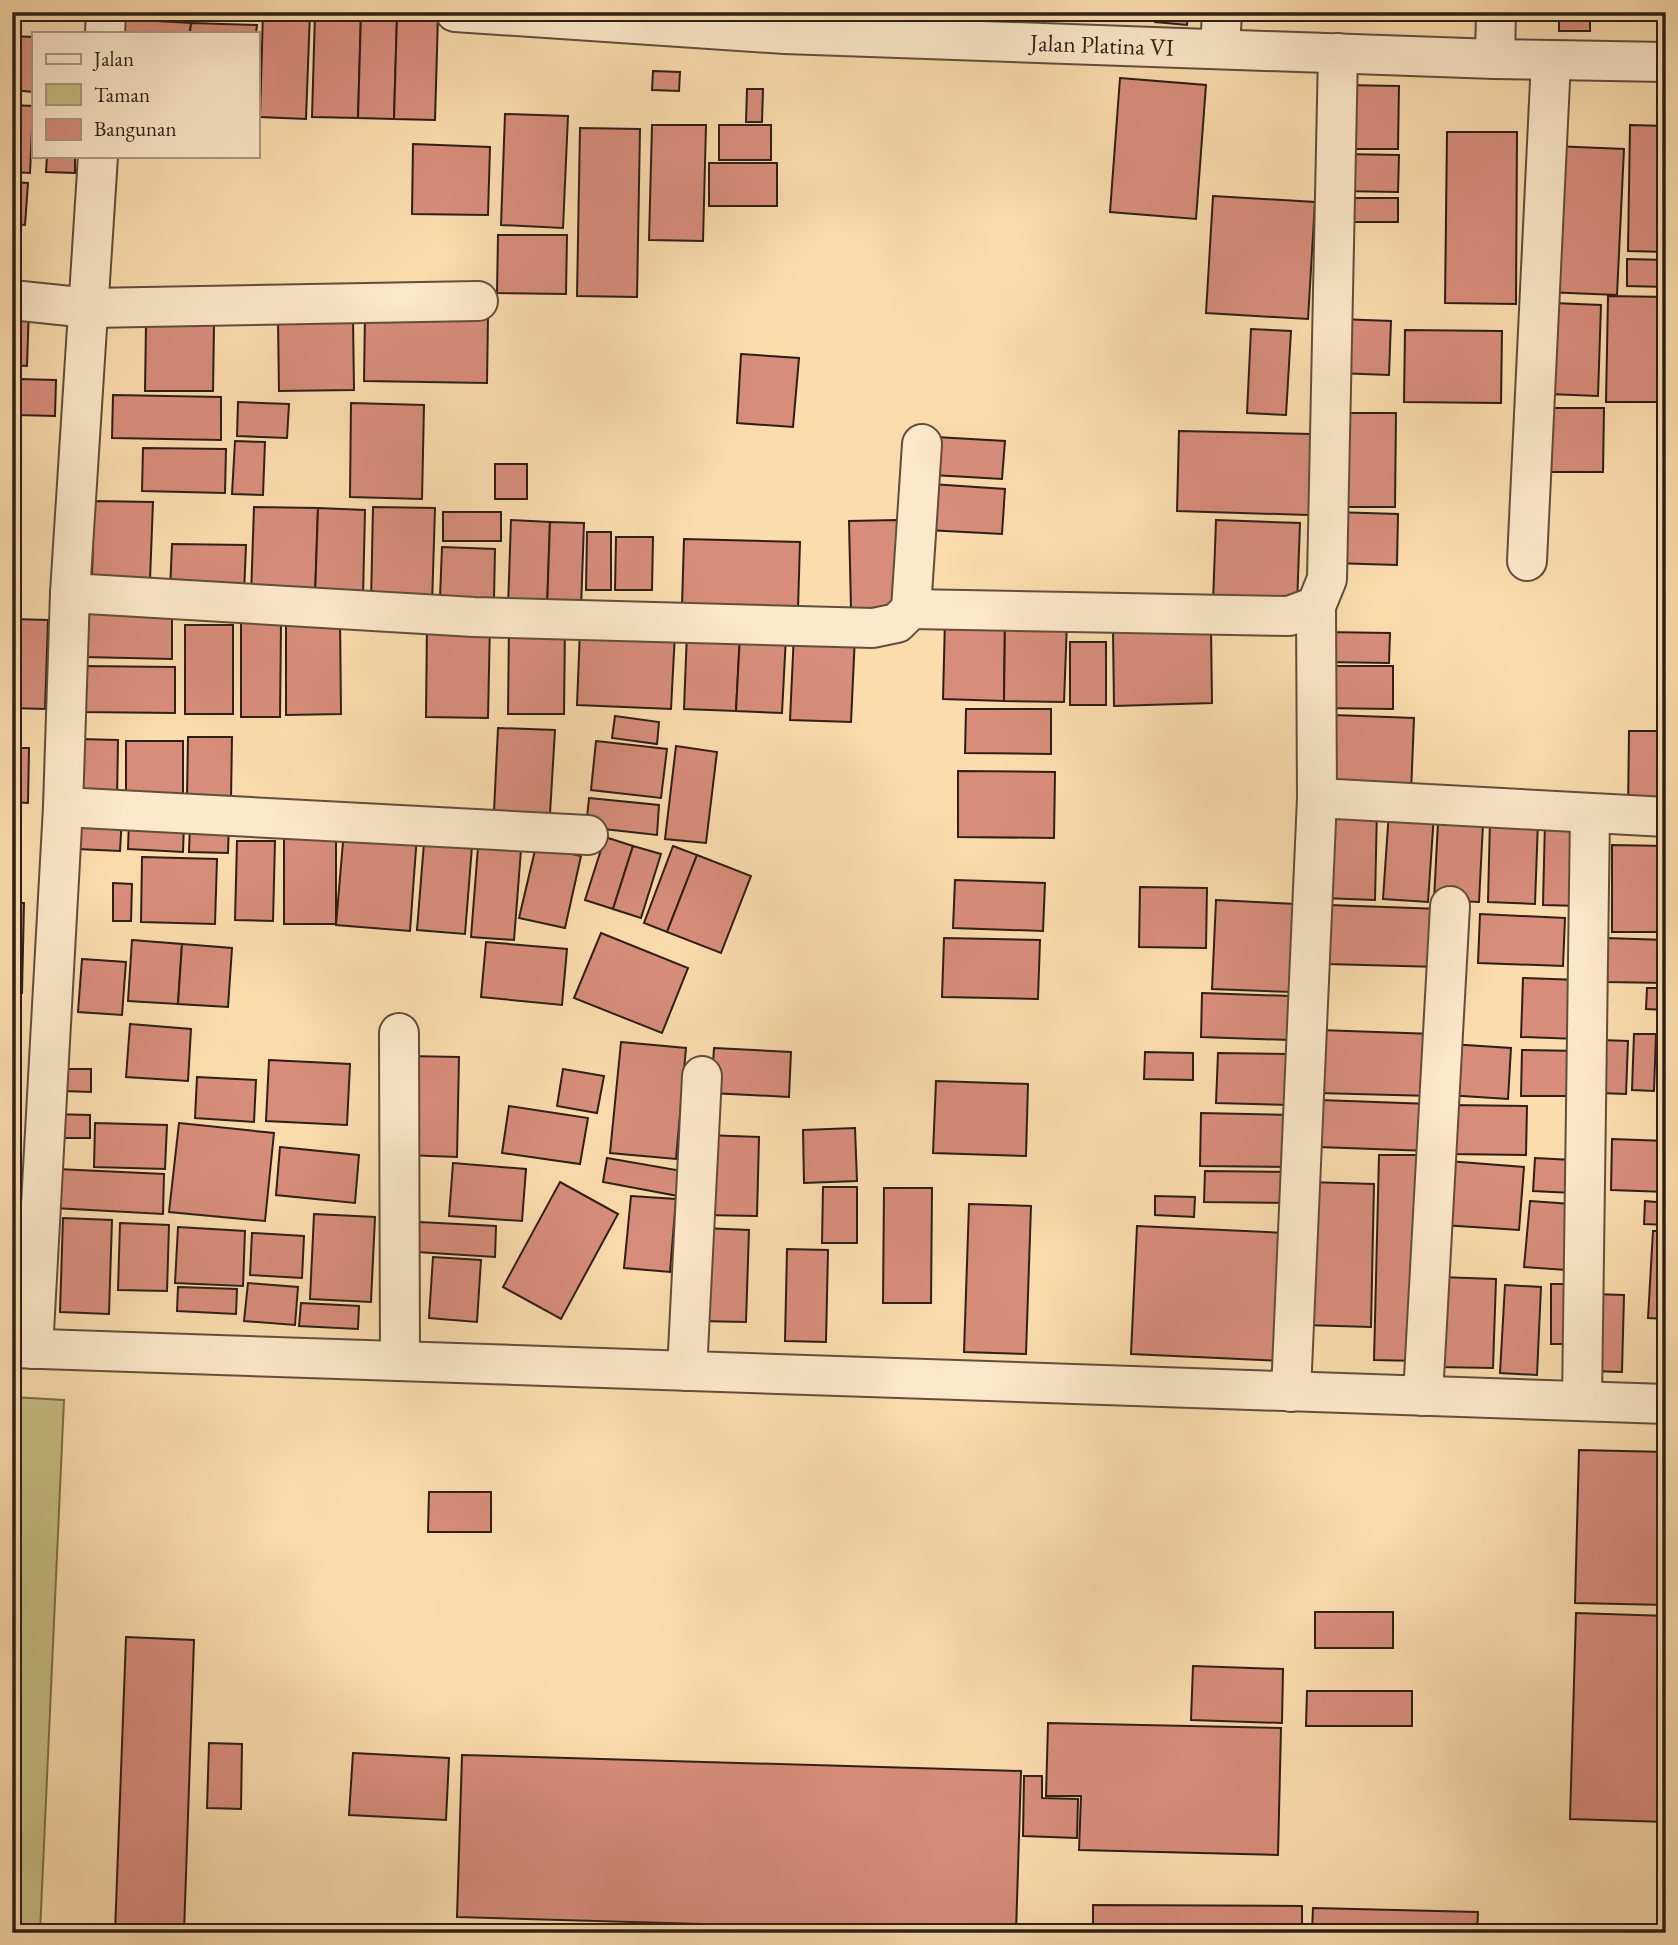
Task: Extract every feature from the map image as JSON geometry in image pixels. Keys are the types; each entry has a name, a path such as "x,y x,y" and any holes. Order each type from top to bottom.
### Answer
{"street":[{"path":"105,32 106,12"},
{"name":"Jalan Platina VI","path":"456,12 785,23 1221,31 1338,53 1666,62"},
{"path":"1495,59 1496,12"},
{"path":"1292,1392 1317,797 1316,606 1327,579 1338,53"},
{"path":"1527,561 1551,60"},
{"path":"98,158 70,593 63,807 23,1348 1666,1404"},
{"path":"12,300 89,308 478,301"},
{"path":"70,593 474,617 873,628 897,623 911,609 922,444"},
{"path":"911,609 1289,616 1316,606"},
{"path":"1317,797 1666,817"},
{"path":"63,807 588,835"},
{"path":"1582,1401 1590,813"},
{"path":"1423,1396 1450,906"},
{"path":"399,1033 400,1361"},
{"path":"687,1371 702,1076"}],"green space":[{"path":"12,1397 64,1400 40,1933 12,1933"}],"building":[{"path":"263,12 310,12 306,119 260,117"},
{"path":"949,12 1002,12 1002,15"},
{"path":"1084,12 1149,12 1149,16 1084,15"},
{"path":"1155,12 1188,12 1187,25 1155,22"},
{"path":"1559,12 1590,12 1590,31 1559,31"},
{"path":"315,13 361,14 358,118 312,117"},
{"path":"361,14 397,15 394,119 358,118"},
{"path":"397,15 438,16 435,120 394,119"},
{"path":"122,19 191,23 190,32 121,32"},
{"path":"191,23 257,25 256,32 190,32"},
{"path":"12,36 32,37 32,92 12,90"},
{"path":"653,71 680,72 679,91 652,90"},
{"path":"1120,78 1206,85 1196,219 1110,212"},
{"path":"1343,85 1399,86 1398,149 1342,149"},
{"path":"747,89 763,89 762,122 746,122"},
{"path":"12,105 32,106 30,173 12,172"},
{"path":"505,114 568,116 563,228 501,225"},
{"path":"652,125 706,125 703,241 649,240"},
{"path":"719,125 771,125 771,160 719,160"},
{"path":"1630,125 1666,126 1666,252 1628,251"},
{"path":"580,128 640,129 637,297 577,296"},
{"path":"1447,132 1517,132 1516,304 1445,303"},
{"path":"413,144 490,147 488,215 412,214"},
{"path":"1553,146 1624,149 1617,295 1545,292"},
{"path":"1341,154 1399,155 1398,192 1340,191"},
{"path":"47,158 75,158 75,173 46,172"},
{"path":"709,163 777,163 777,206 709,206"},
{"path":"12,182 28,183 25,225 12,224"},
{"path":"1213,196 1315,202 1308,319 1206,313"},
{"path":"1342,198 1398,198 1398,222 1341,222"},
{"path":"12,232 19,233 15,293 12,293"},
{"path":"498,235 567,235 566,294 497,293"},
{"path":"1627,259 1666,260 1666,287 1627,286"},
{"path":"1608,296 1666,297 1666,402 1606,402"},
{"path":"1553,303 1601,305 1598,396 1549,394"},
{"path":"12,306 29,306 27,366 12,365"},
{"path":"365,314 488,316 487,383 364,381"},
{"path":"278,319 353,319 354,390 279,391"},
{"path":"1339,319 1391,321 1389,375 1337,373"},
{"path":"146,324 214,325 213,391 145,391"},
{"path":"1251,329 1291,331 1286,415 1247,413"},
{"path":"1405,330 1502,331 1501,403 1404,402"},
{"path":"741,354 799,358 793,427 737,423"},
{"path":"18,379 56,380 55,416 17,415"},
{"path":"113,395 221,397 221,440 112,438"},
{"path":"238,402 289,404 287,438 237,436"},
{"path":"351,403 424,405 422,499 350,497"},
{"path":"1540,408 1604,408 1603,472 1539,472"},
{"path":"1336,413 1396,413 1395,507 1335,507"},
{"path":"1179,431 1311,434 1309,515 1177,511"},
{"path":"936,437 1005,441 1002,479 933,475"},
{"path":"235,441 265,442 263,495 232,494"},
{"path":"143,448 226,449 225,493 142,491"},
{"path":"495,464 527,464 527,499 495,499"},
{"path":"931,484 1005,489 1002,534 927,530"},
{"path":"94,501 153,502 150,580 92,578"},
{"path":"254,507 318,508 315,597 251,596"},
{"path":"373,507 435,508 432,605 371,604"},
{"path":"318,508 365,510 363,598 315,597"},
{"path":"443,512 501,512 501,541 443,541"},
{"path":"1333,512 1398,514 1397,565 1332,563"},
{"path":"511,520 550,522 547,609 508,607"},
{"path":"897,520 898,609 851,609 849,521"},
{"path":"1216,520 1300,523 1297,605 1213,602"},
{"path":"550,522 584,523 581,609 547,609"},
{"path":"587,532 611,532 611,590 586,590"},
{"path":"616,537 653,537 652,590 615,590"},
{"path":"684,539 800,542 798,609 682,606"},
{"path":"172,544 246,545 244,594 170,592"},
{"path":"442,547 495,549 494,599 440,598"},
{"path":"85,613 172,615 172,659 84,657"},
{"path":"286,617 340,617 341,714 286,715"},
{"path":"12,619 48,620 45,709 12,708"},
{"path":"945,619 1005,620 1004,701 943,699"},
{"path":"1005,620 1067,622 1064,702 1004,701"},
{"path":"241,622 281,623 280,717 241,717"},
{"path":"427,623 490,623 488,718 426,717"},
{"path":"185,625 233,625 233,714 185,714"},
{"path":"509,625 565,626 564,714 508,714"},
{"path":"1211,628 1212,703 1114,706 1113,631"},
{"path":"580,630 675,633 671,709 577,705"},
{"path":"687,632 740,634 736,711 684,709"},
{"path":"1324,632 1390,633 1389,663 1324,662"},
{"path":"794,633 855,636 851,722 790,720"},
{"path":"740,634 786,636 782,713 736,711"},
{"path":"1070,642 1106,642 1106,705 1070,705"},
{"path":"82,666 175,667 175,713 82,712"},
{"path":"1323,666 1393,666 1393,709 1322,708"},
{"path":"966,709 1051,709 1051,754 965,753"},
{"path":"1333,715 1414,718 1411,793 1330,789"},
{"path":"615,716 659,722 657,744 612,738"},
{"path":"498,728 555,730 550,814 494,811"},
{"path":"1629,731 1666,731 1666,813 1628,813"},
{"path":"188,737 232,737 231,798 187,798"},
{"path":"80,739 118,740 117,802 79,801"},
{"path":"126,741 183,741 183,796 126,796"},
{"path":"596,741 667,749 661,798 591,790"},
{"path":"676,746 717,752 706,843 665,839"},
{"path":"12,748 29,748 28,803 12,802"},
{"path":"958,771 1055,772 1054,838 958,837"},
{"path":"589,798 659,805 657,835 586,827"},
{"path":"1324,807 1377,808 1375,900 1322,898"},
{"path":"1389,811 1434,814 1428,902 1383,899"},
{"path":"79,815 122,816 120,851 77,849"},
{"path":"1490,819 1538,821 1535,904 1488,902"},
{"path":"129,820 184,824 183,852 128,849"},
{"path":"1545,820 1581,821 1579,906 1543,905"},
{"path":"1438,822 1483,824 1479,902 1434,900"},
{"path":"190,823 229,824 228,853 189,852"},
{"path":"284,829 336,829 336,924 284,924"},
{"path":"344,830 417,835 410,931 336,925"},
{"path":"425,830 473,834 465,934 417,930"},
{"path":"479,834 522,837 514,940 471,937"},
{"path":"605,837 633,846 613,909 585,900"},
{"path":"237,841 275,841 273,921 235,920"},
{"path":"1612,845 1666,846 1666,932 1612,932"},
{"path":"536,846 581,856 565,928 519,918"},
{"path":"633,846 661,854 641,918 613,909"},
{"path":"673,846 697,855 667,932 644,923"},
{"path":"697,855 751,876 721,953 667,932"},
{"path":"142,857 217,859 215,924 141,922"},
{"path":"955,880 1045,883 1043,931 953,928"},
{"path":"113,883 132,884 131,921 113,921"},
{"path":"1140,887 1207,888 1206,948 1139,947"},
{"path":"1216,900 1297,904 1293,992 1212,989"},
{"path":"12,903 24,903 22,993 12,993"},
{"path":"1329,905 1441,909 1439,967 1327,964"},
{"path":"1480,914 1565,918 1563,966 1478,963"},
{"path":"601,933 688,968 662,1033 574,998"},
{"path":"944,938 1040,940 1038,999 942,997"},
{"path":"1606,938 1666,940 1666,983 1606,982"},
{"path":"132,940 182,944 178,1004 128,1001"},
{"path":"486,942 567,949 562,1005 481,997"},
{"path":"182,944 232,948 228,1007 178,1004"},
{"path":"82,959 126,962 122,1015 78,1012"},
{"path":"1523,978 1579,980 1578,1039 1521,1037"},
{"path":"1647,988 1666,988 1666,1010 1646,1009"},
{"path":"1202,993 1290,996 1289,1040 1201,1037"},
{"path":"130,1024 191,1029 188,1081 126,1077"},
{"path":"1319,1030 1434,1034 1432,1096 1317,1093"},
{"path":"1634,1034 1656,1034 1654,1091 1632,1090"},
{"path":"1601,1040 1628,1041 1626,1094 1599,1093"},
{"path":"1661,1041 1666,1041 1666,1102 1660,1102"},
{"path":"621,1042 686,1048 676,1159 610,1153"},
{"path":"1450,1044 1511,1048 1508,1099 1447,1095"},
{"path":"714,1048 791,1052 789,1097 711,1093"},
{"path":"1522,1050 1580,1051 1579,1096 1521,1096"},
{"path":"1145,1052 1193,1053 1193,1080 1144,1079"},
{"path":"1218,1053 1289,1054 1288,1105 1216,1103"},
{"path":"407,1056 459,1057 457,1157 405,1155"},
{"path":"269,1060 350,1064 347,1125 266,1121"},
{"path":"63,1069 91,1069 91,1092 63,1091"},
{"path":"563,1069 604,1076 597,1113 557,1106"},
{"path":"197,1077 256,1080 254,1122 195,1118"},
{"path":"936,1081 1028,1084 1026,1156 933,1153"},
{"path":"1319,1100 1431,1104 1429,1151 1318,1147"},
{"path":"1450,1105 1527,1106 1526,1155 1449,1154"},
{"path":"509,1106 588,1118 580,1164 502,1153"},
{"path":"1201,1113 1292,1115 1291,1167 1200,1166"},
{"path":"51,1114 90,1115 90,1138 51,1138"},
{"path":"95,1123 167,1125 165,1169 94,1167"},
{"path":"179,1123 274,1133 265,1221 169,1212"},
{"path":"855,1128 857,1181 804,1183 803,1130"},
{"path":"705,1135 759,1137 757,1216 703,1215"},
{"path":"1612,1139 1666,1141 1666,1192 1611,1190"},
{"path":"280,1147 359,1155 355,1203 276,1195"},
{"path":"1379,1155 1423,1155 1418,1361 1374,1360"},
{"path":"607,1158 682,1171 678,1196 603,1182"},
{"path":"1535,1158 1573,1160 1573,1193 1533,1191"},
{"path":"1447,1161 1524,1167 1519,1230 1443,1225"},
{"path":"453,1163 526,1169 522,1221 449,1216"},
{"path":"57,1169 164,1174 163,1214 54,1208"},
{"path":"1205,1171 1294,1172 1294,1203 1204,1202"},
{"path":"560,1182 618,1214 561,1319 503,1287"},
{"path":"1307,1182 1374,1184 1371,1327 1304,1325"},
{"path":"823,1187 857,1187 857,1243 822,1243"},
{"path":"884,1188 932,1188 931,1303 883,1303"},
{"path":"631,1196 676,1199 670,1272 624,1268"},
{"path":"1155,1196 1195,1197 1194,1217 1155,1215"},
{"path":"1530,1201 1571,1204 1566,1270 1524,1267"},
{"path":"1645,1201 1666,1203 1666,1225 1644,1224"},
{"path":"969,1204 1031,1206 1026,1354 964,1352"},
{"path":"314,1214 375,1217 371,1302 310,1299"},
{"path":"63,1218 112,1220 109,1314 60,1312"},
{"path":"419,1222 496,1226 495,1257 417,1252"},
{"path":"120,1223 169,1225 167,1291 118,1290"},
{"path":"1137,1226 1286,1233 1281,1361 1131,1354"},
{"path":"178,1227 245,1231 243,1286 175,1283"},
{"path":"702,1228 749,1230 746,1322 698,1321"},
{"path":"1653,1231 1666,1231 1666,1319 1648,1318"},
{"path":"252,1233 304,1236 302,1278 250,1275"},
{"path":"787,1249 828,1250 826,1342 785,1341"},
{"path":"433,1257 481,1260 477,1322 429,1318"},
{"path":"1439,1277 1496,1279 1493,1368 1437,1367"},
{"path":"248,1283 298,1287 295,1325 244,1321"},
{"path":"1551,1284 1570,1284 1570,1344 1551,1344"},
{"path":"1505,1285 1541,1287 1537,1375 1500,1373"},
{"path":"178,1287 237,1289 236,1314 177,1311"},
{"path":"1592,1294 1624,1295 1622,1372 1590,1371"},
{"path":"301,1303 359,1306 358,1329 299,1326"},
{"path":"1659,1351 1666,1351 1666,1377 1658,1377"},
{"path":"1579,1450 1666,1452 1666,1605 1575,1603"},
{"path":"429,1492 491,1492 491,1532 428,1532"},
{"path":"1315,1612 1393,1612 1393,1648 1315,1648"},
{"path":"1576,1613 1666,1616 1666,1822 1570,1819"},
{"path":"126,1637 194,1640 184,1933 115,1933"},
{"path":"1193,1666 1283,1669 1282,1723 1191,1720"},
{"path":"1307,1691 1412,1691 1412,1726 1306,1726"},
{"path":"1048,1723 1281,1728 1278,1855 1079,1850 1081,1796 1046,1796"},
{"path":"209,1743 242,1744 241,1809 207,1808"},
{"path":"353,1753 449,1758 446,1820 349,1815"},
{"path":"462,1755 1021,1771 1016,1933 457,1917"},
{"path":"1024,1776 1042,1776 1042,1798 1078,1799 1077,1838 1023,1836"},
{"path":"1093,1905 1302,1906 1302,1933 1093,1933"},
{"path":"1313,1908 1478,1912 1477,1933 1312,1933"}]}
